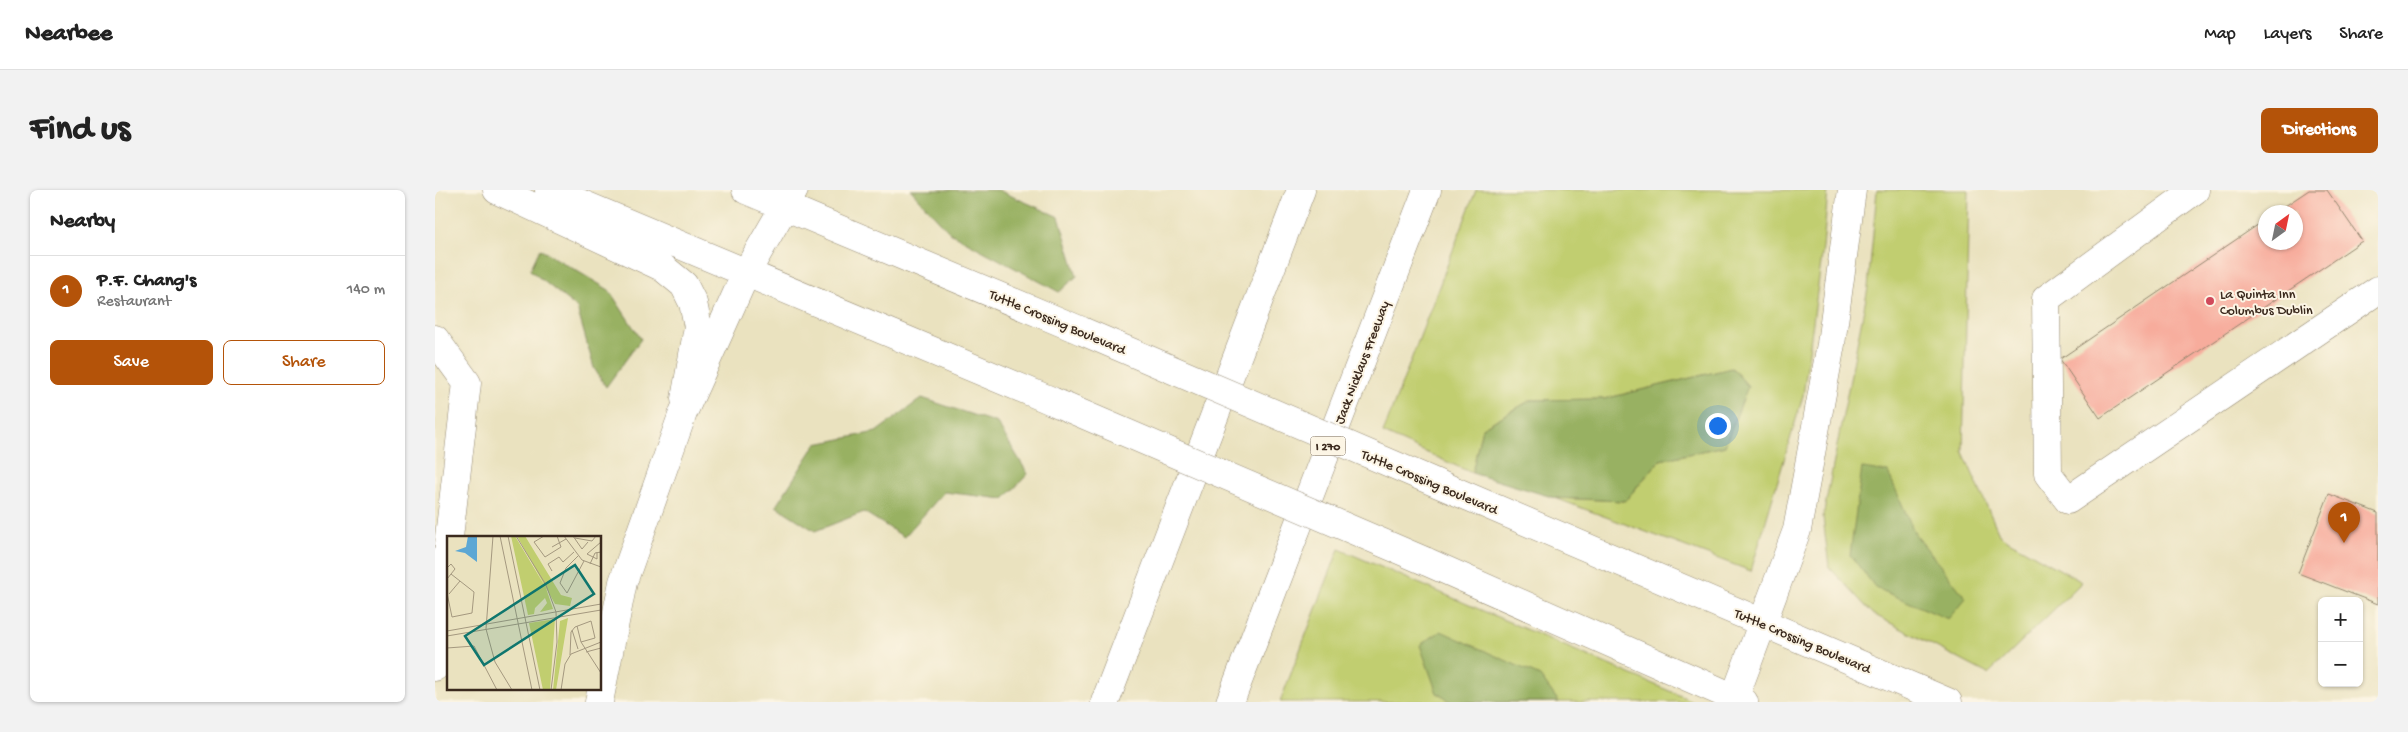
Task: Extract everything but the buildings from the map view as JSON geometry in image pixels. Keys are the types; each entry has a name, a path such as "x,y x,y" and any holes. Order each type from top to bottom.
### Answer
{"main road":[{"path":"497,190 661,267 684,284 693,304 698,327 683,413"},
{"path":"549,190 1052,401 1425,562 1738,701 1797,530 1831,344 1852,190"},
{"name":"Tuttle Crossing Boulevard","path":"746,190 789,198 1082,331 1948,702"},
{"path":"1105,702 1301,190"},
{"name":"Jack Nicklaus Freeway","path":"1230,702 1427,190"},
{"path":"2195,190 2046,299 2048,474 2068,500 2378,290"},
{"path":"599,702 623,582 683,413 746,273 789,198"},
{"path":"435,339 467,384 449,536"},
{"path":"435,667 447,562"}],"green space":[{"path":"911,190 998,190 1059,217 1077,276 1059,292 950,233"},
{"path":"1476,190 1828,190 1823,248 1803,396 1751,571 1555,498 1625,501 1660,460 1725,446 1732,368 1604,399 1531,400 1482,428 1472,473 1383,433"},
{"path":"1877,190 1969,190 1963,452 2000,536 2082,582 1988,674 1873,614 1829,567 1823,517 1868,288"},
{"path":"540,249 609,290 641,339 606,387 594,368 577,308 530,270"},
{"path":"1732,368 1748,386 1725,446 1660,460 1625,501 1555,498 1472,473 1482,428 1531,400 1604,399"},
{"path":"922,398 997,423 1028,474 1004,499 944,492 904,537 864,512 815,531 776,506 816,444 876,432"},
{"path":"1862,468 1888,472 1915,534 1966,598 1948,619 1876,588 1850,555"},
{"path":"1339,549 1695,702 1280,702"},
{"path":"1441,631 1540,676 1559,702 1451,702 1437,693 1420,645"}],"place":[{"name":"La Quinta Inn Columbus Dublin","path":"2210,301"},
{"name":"P.F. Chang's","path":"2344,543"}]}
